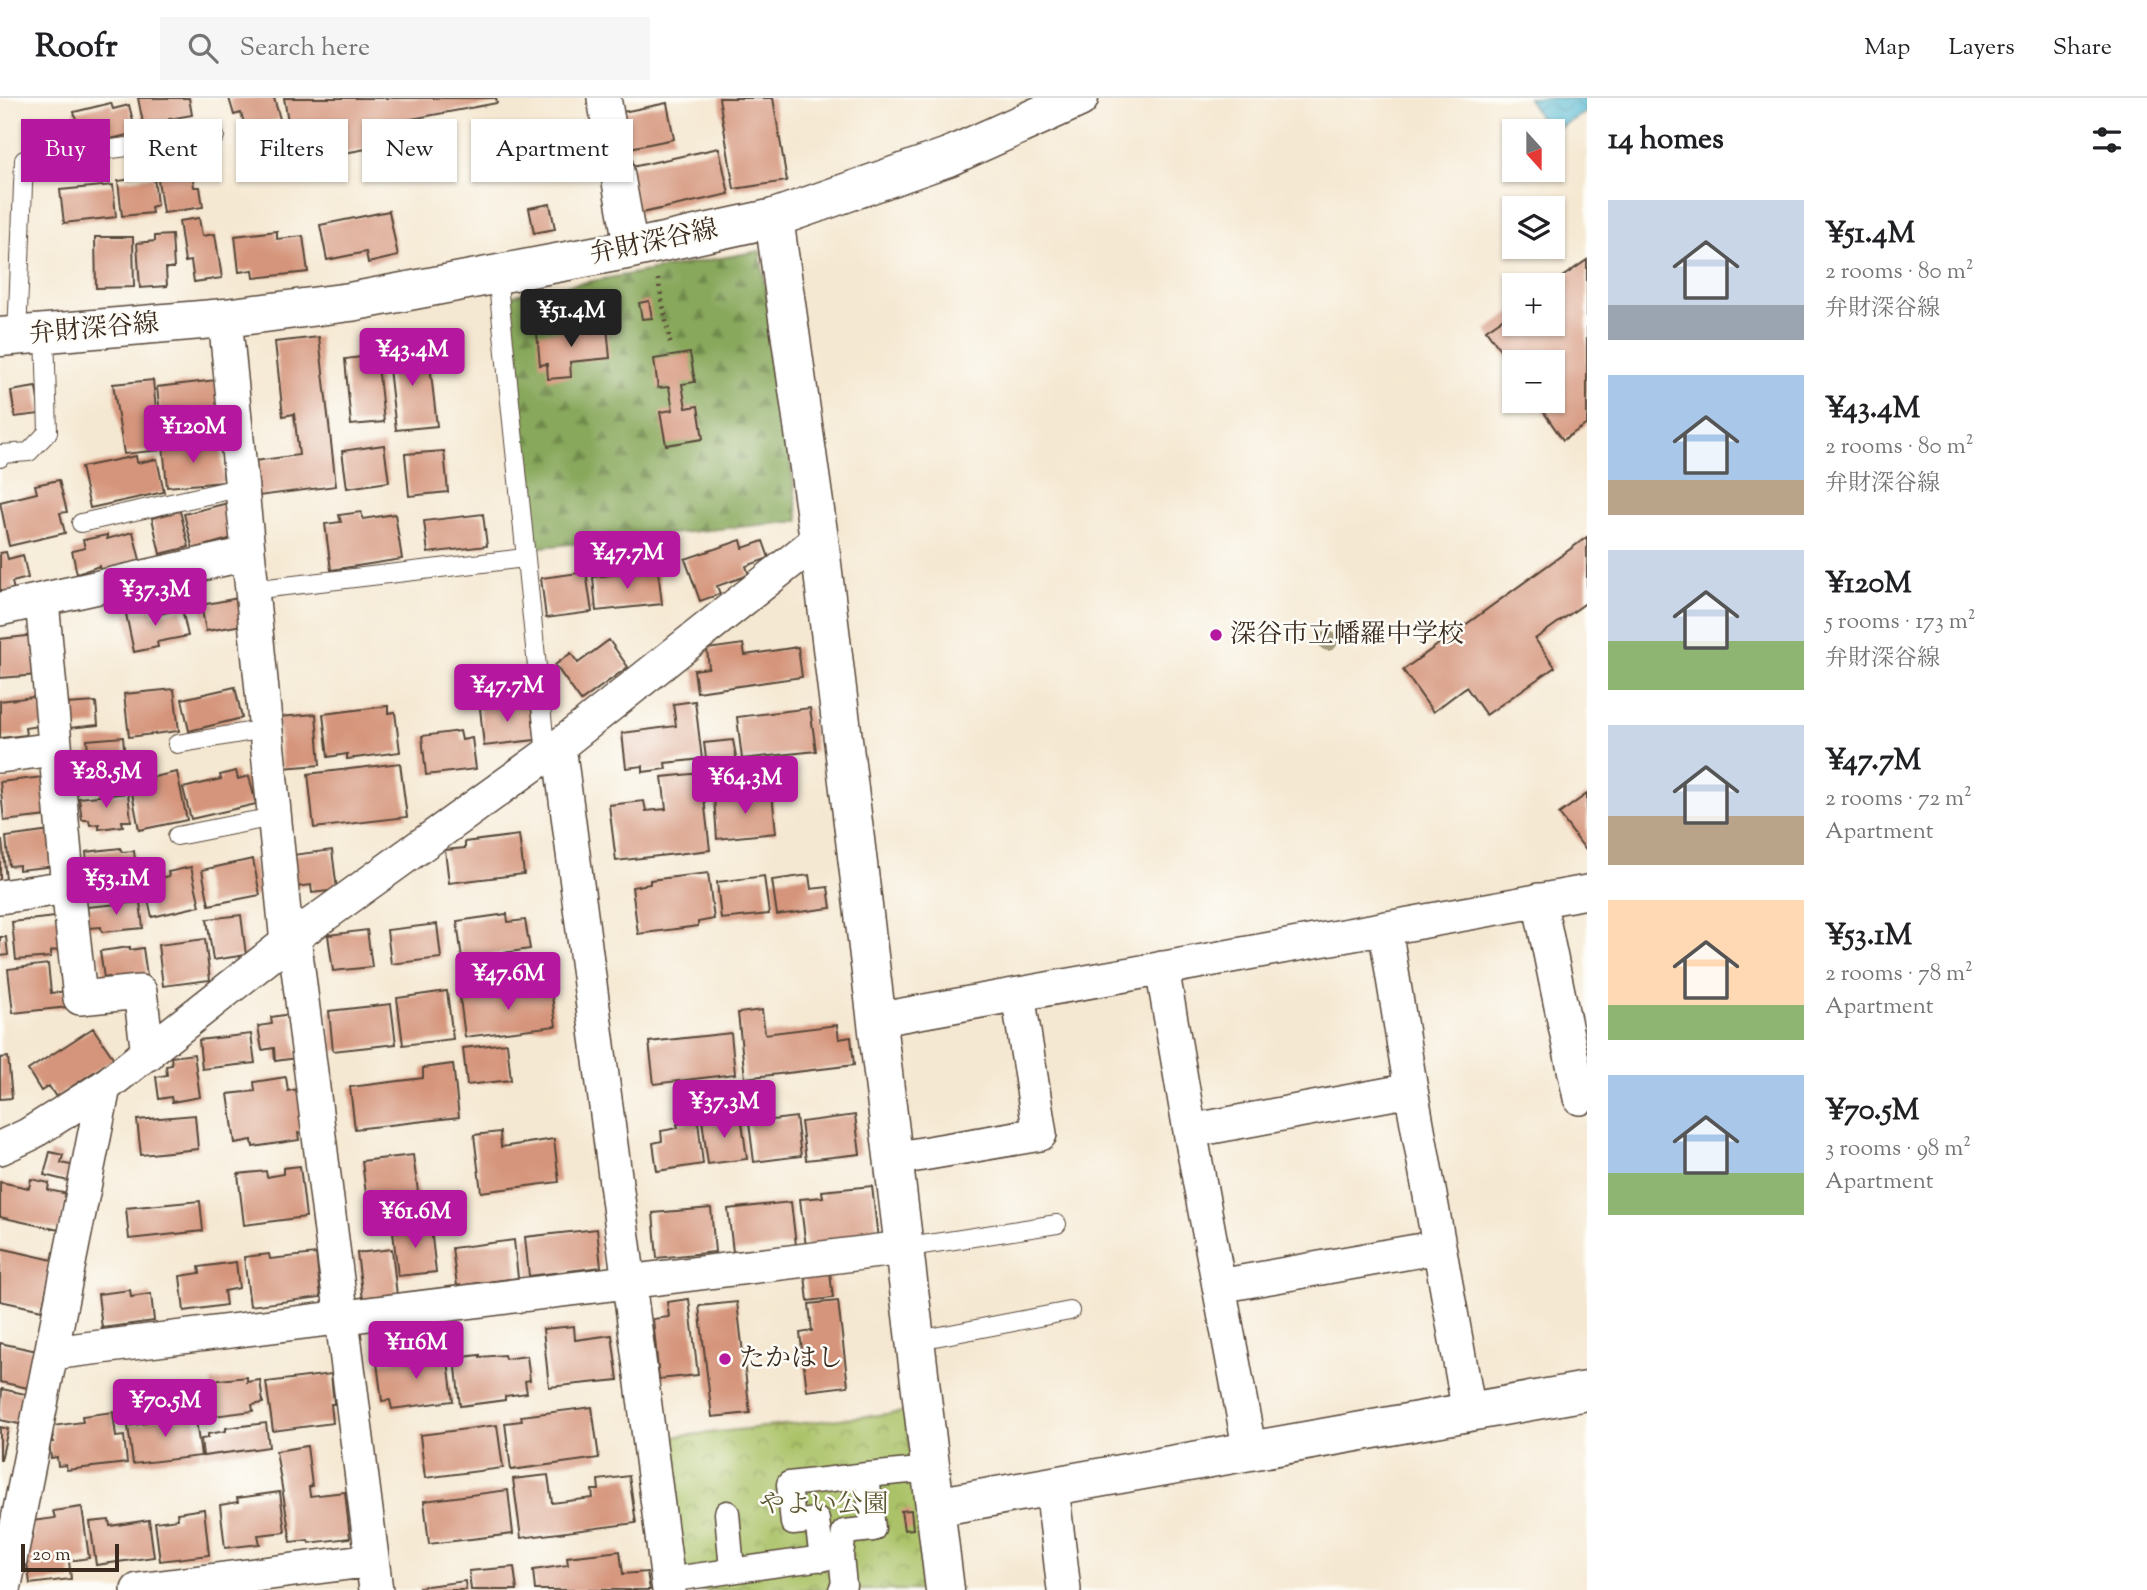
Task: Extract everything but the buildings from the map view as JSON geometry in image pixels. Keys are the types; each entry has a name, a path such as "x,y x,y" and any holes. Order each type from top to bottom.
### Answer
{"street":[{"path":"604,98 631,249"},
{"name":"弁財深谷線","path":"21,336 225,318 350,302 631,249 774,218 947,157 1079,98"},
{"path":"774,218 819,539 875,1020 946,1590"},
{"path":"138,1590 374,1575 342,1318 273,817 225,318"},
{"path":"0,1148 28,1135 104,1087 290,940 552,750 819,539"},
{"path":"0,609 247,554"},
{"path":"42,601 80,998 140,992 148,1054"},
{"path":"0,756 55,749"},
{"path":"552,750 668,1585 732,1570 759,1579 836,1549 873,1529 867,1475"},
{"path":"0,897 68,887"},
{"path":"875,1020 1587,892"},
{"path":"1539,900 1580,1098"},
{"path":"1385,928 1469,1412"},
{"path":"1162,968 1250,1452"},
{"path":"893,1158 1040,1135 1018,994"},
{"path":"4,1590 104,1087"},
{"path":"1190,1131 1411,1090"},
{"path":"1219,1286 1440,1247"},
{"path":"52,1353 903,1248"},
{"path":"935,1507 1587,1391"},
{"path":"841,1590 844,1585 836,1549 837,1520 793,1523 789,1484 931,1469"},
{"path":"1052,1487 1064,1590"},
{"path":"727,1513 732,1570"},
{"path":"817,1520 836,1549"}],"lane":[{"path":"0,458 2,454 29,452 48,432 21,336 24,160 124,147"},
{"path":"497,274 525,558 552,750"},
{"path":"81,523 243,487"},
{"path":"251,590 525,558"},
{"path":"177,744 265,729"},
{"path":"177,836 273,817"},
{"path":"903,1248 1057,1224"},
{"path":"914,1341 1070,1311"}],"path":[{"path":"658,278 671,346"}],"green space":[{"path":"760,251 799,521 532,548 508,296"},
{"name":"やよい公園","path":"905,1412 928,1590 682,1590 662,1438"}],"water":[{"path":"1528,98 1587,98 1587,112 1565,124 1565,119 1540,119"}],"place":[{"name":"深谷市立幡羅中学校","path":"1216,635"},
{"name":"たかはし","path":"725,1359"}]}
